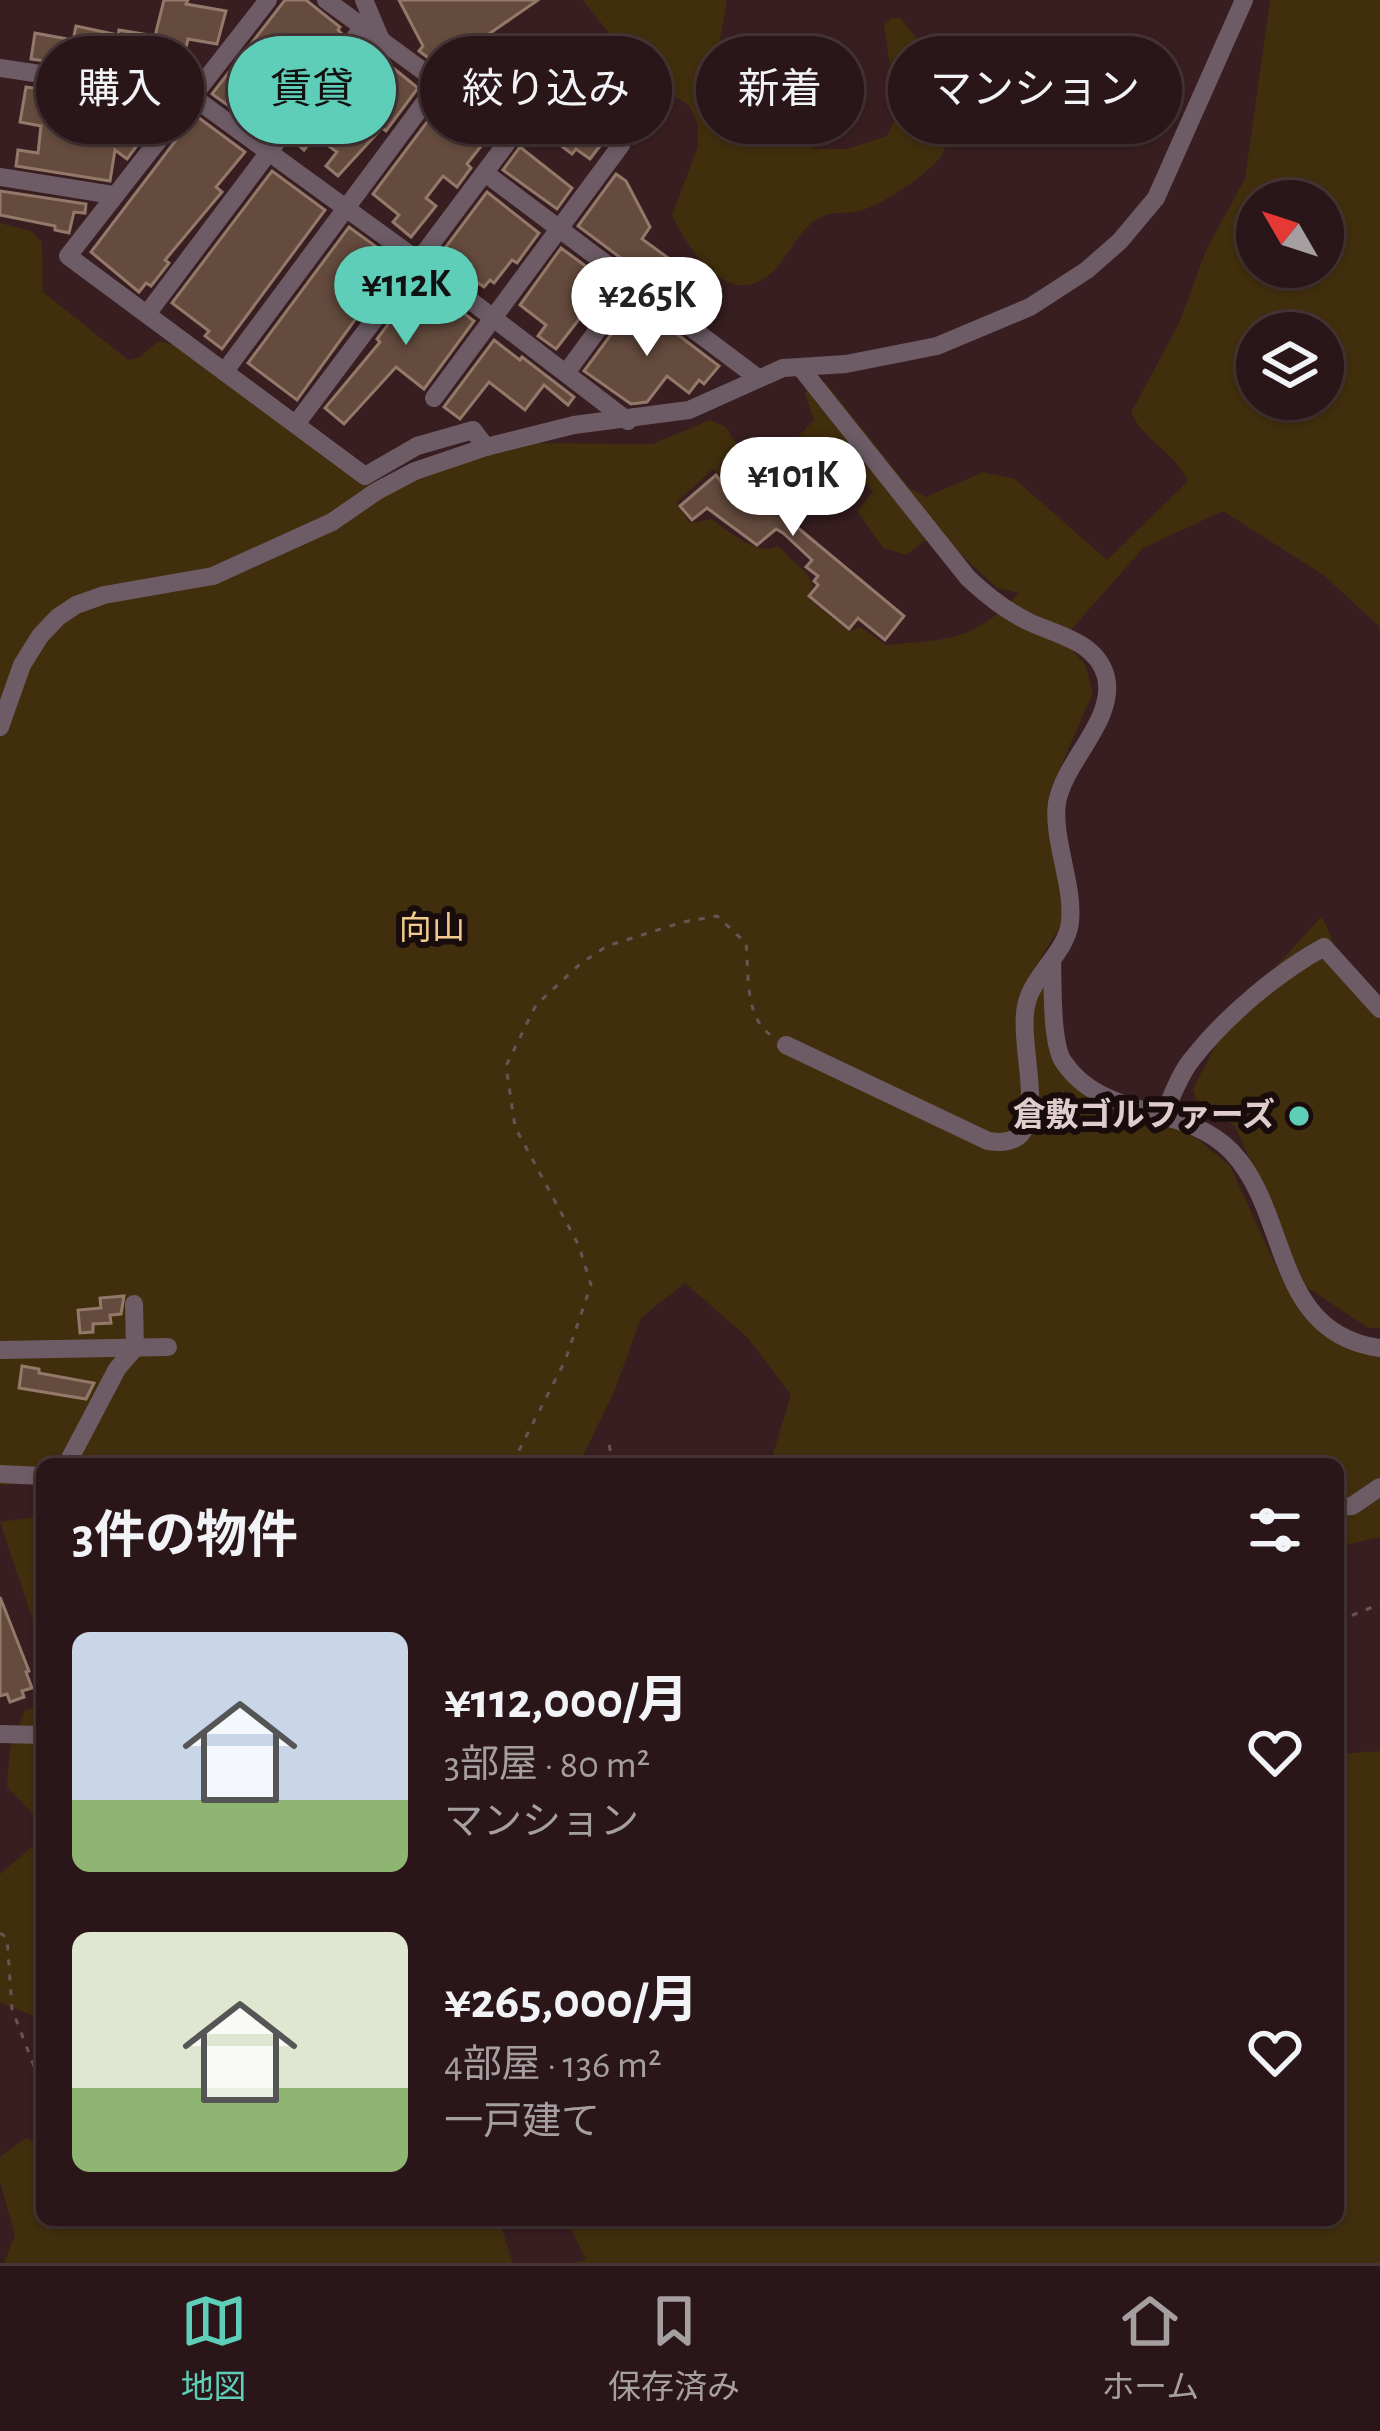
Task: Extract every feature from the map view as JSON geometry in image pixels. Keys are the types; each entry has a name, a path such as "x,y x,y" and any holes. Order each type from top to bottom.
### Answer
{"street":[{"path":"204,84 268,0"},
{"path":"326,0 375,36"},
{"path":"364,0 379,36"},
{"path":"0,727 22,665 40,636 76,605 104,595 212,576 332,522 415,471 486,446 574,425 688,410 783,368 846,364 937,346 1030,307 1120,242 1156,198 1244,0"},
{"path":"147,314 363,27"},
{"path":"0,68 36,74"},
{"path":"204,106 628,421"},
{"path":"225,371 420,109"},
{"path":"155,144 68,256 365,476 417,446 472,430 486,446"},
{"path":"296,424 506,144"},
{"path":"434,398 621,145"},
{"path":"485,173 758,378"},
{"path":"0,178 113,195"},
{"path":"566,374 632,284"},
{"path":"786,1045 988,1141 1018,1141 1027,1131 1022,1032 1027,1000 1070,924 1058,803 1108,699 1106,673 1085,645 1028,621 989,598 968,578 800,368"},
{"path":"1162,1118 1191,1060 1257,997 1324,947 1380,1009"},
{"path":"1052,960 1060,1058 1086,1086 1124,1106 1177,1119 1232,1151 1263,1203 1292,1282 1307,1307 1353,1341 1380,1348"},
{"path":"70,1458 117,1369 135,1348 134,1304"},
{"path":"0,1350 168,1347"},
{"path":"0,1474 36,1476"},
{"path":"1344,1507 1380,1487"},
{"path":"0,1734 36,1735"}],"path":[{"path":"515,1458 565,1361 591,1285 579,1246 515,1127 506,1066 536,1005 607,946 717,916 746,943 753,1011 764,1031 786,1045"},
{"path":"609,1444 612,1458"},
{"path":"1344,1619 1380,1604"},
{"path":"0,1934 7,1938 12,2009 36,2071"}],"green space":[{"path":"583,0 727,0 721,36 696,36 696,121 689,105 672,95 672,36 611,36"},
{"name":"向山","path":"1270,0 1380,0 1380,627 1322,574 1223,511 1143,548 1063,639 1085,665 1093,692 1049,794 1063,922 1041,957 1075,1084 1105,1106 1170,1124 1230,1166 1281,1277 1301,1309 1380,1352 1380,1537 1344,1546 1344,1458 772,1458 791,1395 747,1337 685,1283 641,1318 614,1392 582,1458 36,1458 36,1483 0,1485 0,223 31,231 42,242 43,292 128,360 139,358 159,341 184,348 383,493 418,475 517,443 652,444 710,420 726,427 746,460 726,479 713,469 676,503 690,523 711,519 752,545 778,546 807,574 813,585 807,597 849,632 860,627 886,645 959,635 988,621 1019,593 997,588 953,547 924,541 906,555 883,548 857,511 873,492 865,481 836,490 822,481 795,440 814,420 805,394 809,385 825,382 910,489 926,497 983,472 1015,479 1107,560 1188,481 1131,413 1180,321 1207,248 1236,195 1236,288 1344,288 1344,180 1244,180"},
{"path":"900,18 914,36 888,36 888,52 884,25"},
{"path":"888,134 888,144 946,144 937,161 917,179 880,202 816,220 780,264 747,285 731,283 703,263 672,215 698,146 806,144 814,149 847,149"},
{"name":"倉敷ゴルファーズ","path":"1322,916 1352,986 1380,1016 1380,1328 1368,1328 1305,1286 1235,1126 1199,1106 1193,1089 1230,1017"},
{"path":"36,1517 36,1629 0,1522"},
{"path":"36,1707 36,1817 7,1787 10,1748 25,1710"},
{"path":"1380,1751 1380,2263 573,2263 586,2260 570,2226 1344,2226 1344,1754"},
{"path":"36,1843 36,2017 0,2002 0,1874"},
{"path":"26,2138 36,2143 36,2226 501,2226 513,2263 4,2263 15,2235 0,2182 0,2157"}],"building":[{"path":"164,0 188,0 186,4 226,11 217,44 204,42 204,36 155,36"},
{"path":"285,0 306,0 340,27 341,33 339,36 257,36"},
{"path":"399,0 538,0 486,36 420,36 420,40"},
{"path":"76,26 118,35 119,30 155,36 74,36"},
{"path":"35,33 51,36 36,36 36,60 31,59"},
{"path":"396,70 418,88 396,118"},
{"path":"228,73 228,105 212,94"},
{"path":"26,87 36,89 36,125 20,122"},
{"path":"204,122 228,144 245,152 216,187 222,192 165,260 169,263 151,286 146,283 139,292 91,252 173,144 204,144"},
{"path":"420,131 420,144 483,144 457,187 443,176 426,198 436,206 411,237 393,222 399,215 373,194"},
{"path":"39,144 138,144 127,159 115,150 110,181 16,166 18,150 38,153"},
{"path":"326,144 367,144 338,176 326,166 337,152"},
{"path":"559,144 602,144 590,159 576,149 572,154"},
{"path":"520,147 572,188 557,209 503,170"},
{"path":"272,171 325,210 222,349 205,336 209,331 172,303"},
{"path":"616,174 626,181 650,227 642,239 671,260 666,265 695,290 697,297 688,308 578,226"},
{"path":"0,191 86,204 85,213 74,212 69,233 55,230 55,226 0,215"},
{"path":"487,192 539,233 517,263 512,260 494,283 490,280 484,287 439,256"},
{"path":"349,227 397,262 297,400 248,363"},
{"path":"561,248 613,286 587,309 556,349 538,336 546,325 520,305"},
{"path":"421,280 474,321 424,389 396,367 344,424 325,408 380,342 377,339"},
{"path":"635,302 719,366 704,384 699,380 689,393 667,376 647,402 631,404 584,371"},
{"path":"494,340 574,397 568,405 544,385 525,410 489,382 460,419 444,407"},
{"path":"776,460 818,491 792,523 904,616 885,640 858,618 849,629 809,596 818,585 814,581 818,576 806,567 812,560 783,533 776,529 757,545 707,508 692,520 680,506 716,475 725,487 745,464 760,478"},
{"path":"124,1296 121,1314 110,1315 111,1323 93,1324 93,1332 80,1333 78,1310 101,1308 100,1298"},
{"path":"22,1366 94,1383 86,1399 19,1388"},
{"path":"0,1597 32,1688 10,1702 7,1694 0,1696"}],"place":[{"name":"倉敷ゴルファーズ","path":"1299,1116"}]}
